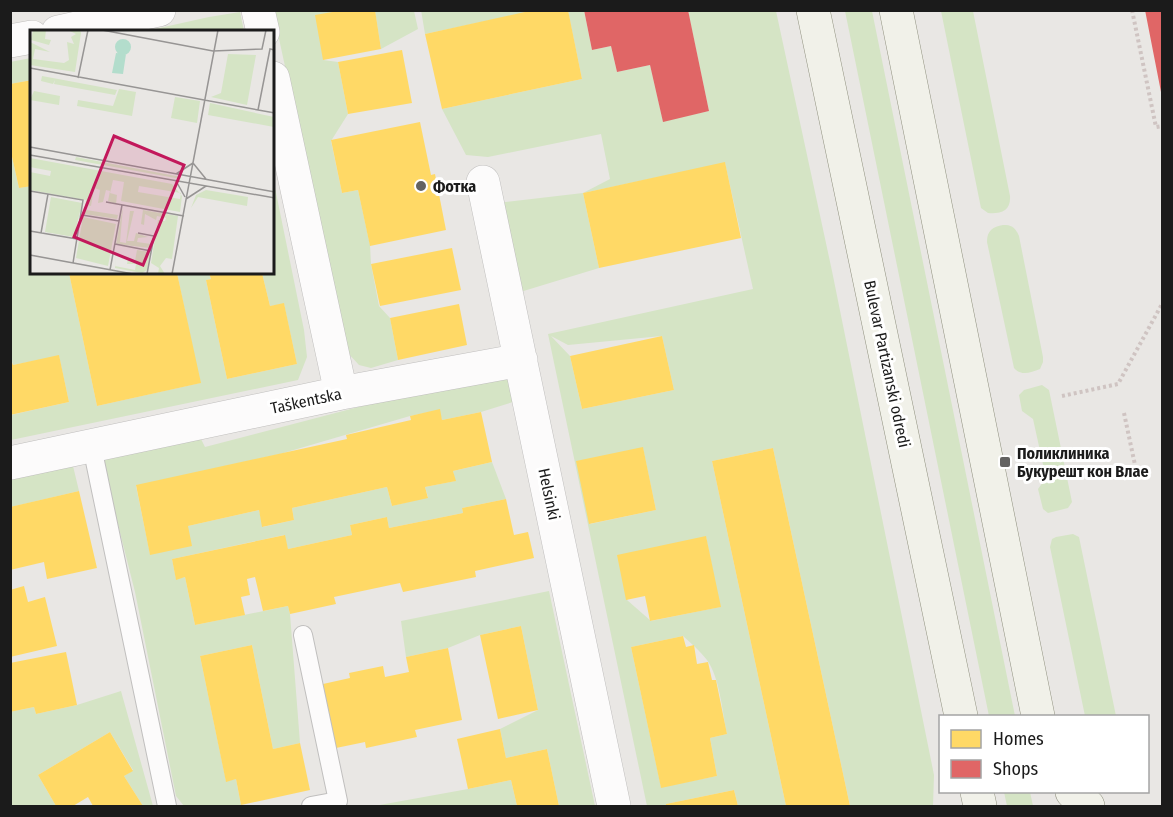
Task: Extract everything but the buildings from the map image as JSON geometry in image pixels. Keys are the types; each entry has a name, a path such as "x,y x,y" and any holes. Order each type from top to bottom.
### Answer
{"street":[{"path":"67,30 159,10"},
{"path":"258,10 263,30"},
{"name":"Bulevar Partizanski odredi","path":"813,10 961,715"},
{"path":"896,10 1038,715"},
{"path":"10,41 30,37"},
{"path":"274,83 341,393"},
{"name":"Helsinki","path":"483,182 614,807"},
{"name":"Taškentska","path":"10,463 341,393 521,360"},
{"path":"1073,793 1088,807"}],"lane":[{"path":"92,447 167,807"},
{"path":"303,635 338,801 311,807"}],"path":[{"path":"1132,10 1156,127 1162,126"},
{"path":"1062,396 1118,384 1162,304"},
{"path":"1124,413 1135,465"}],"green space":[{"path":"421,10 534,11 425,34"},
{"path":"584,10 592,50 611,46 617,72 650,65 663,121 709,111 688,11 776,11 832,271 934,775 933,806 850,806 773,448 712,461 786,806 738,806 734,790 666,804 666,806 647,806 548,334 753,289 725,163 583,193 610,179 601,134 488,157 466,155 442,109 582,79 568,11","holes":["551,336 568,345 662,336 674,390 582,409 570,356","643,448 656,510 590,524","706,537 720,607 651,621 627,600","683,636 707,660 718,685 727,734 710,738 717,776 661,787 631,647"]},
{"path":"273,11 344,11 323,60 338,62 348,114 331,141 342,193 358,190 370,245 379,306 390,318 398,360 371,368 359,365 347,352"},
{"path":"375,11 414,11 418,29 381,49"},
{"path":"845,11 872,11 1015,715 989,715"},
{"path":"941,11 973,11 1010,196 1009,205 1001,212 988,213 981,208"},
{"path":"240,12 244,30 150,30"},
{"path":"30,58 30,80 11,84 10,62"},
{"path":"10,148 19,188 30,186 30,274 69,274 97,406 200,383 177,274 209,274 211,279 206,280 227,379 297,364 284,304 270,306 262,274 274,274 274,183 304,330 307,357 298,380 11,440 11,415 69,402 59,356 13,365 10,354"},
{"path":"583,193 599,268 507,296 497,203"},
{"path":"1003,225 1013,227 1019,236 1043,357 1040,369 1029,373 1020,372 1014,368 987,242 991,230"},
{"path":"508,373 513,402 481,412 442,420 439,410 410,416 280,454 136,486 150,554 188,526 259,510 263,527 294,520 292,508 387,487 392,506 428,497 425,487 455,481 453,471 492,462 506,499 462,508 463,513 389,528 387,517 350,525 352,535 288,549 284,535 172,559 176,579 185,577 195,625 288,606 300,743 273,749 252,645 200,656 226,781 236,779 241,805 184,806 176,796 135,592 101,457 199,435 205,447 412,393"},
{"path":"1042,385 1049,390 1072,502 1068,508 1048,513 1043,509 1038,489 1046,478 1033,419 1022,411 1019,395 1024,390"},
{"path":"73,466 79,491 11,507 10,480"},
{"path":"1073,534 1079,537 1116,715 1085,715 1050,547 1052,539"},
{"path":"549,591 595,806 559,806 547,749 506,758 500,729 538,710 521,626 480,635 448,648 406,657 401,621"},
{"path":"121,691 153,806 143,806 124,776 133,770 110,732 38,775 56,806 11,806 10,712 34,707 36,714 77,705"},
{"path":"511,780 517,806 374,806 468,789"},
{"path":"1004,793 1030,793 1033,806 1007,806"}],"place":[{"name":"Фотка","path":"421,186"},
{"name":"Поликлиника Букурешт кон Влае","path":"1005,462"}]}
